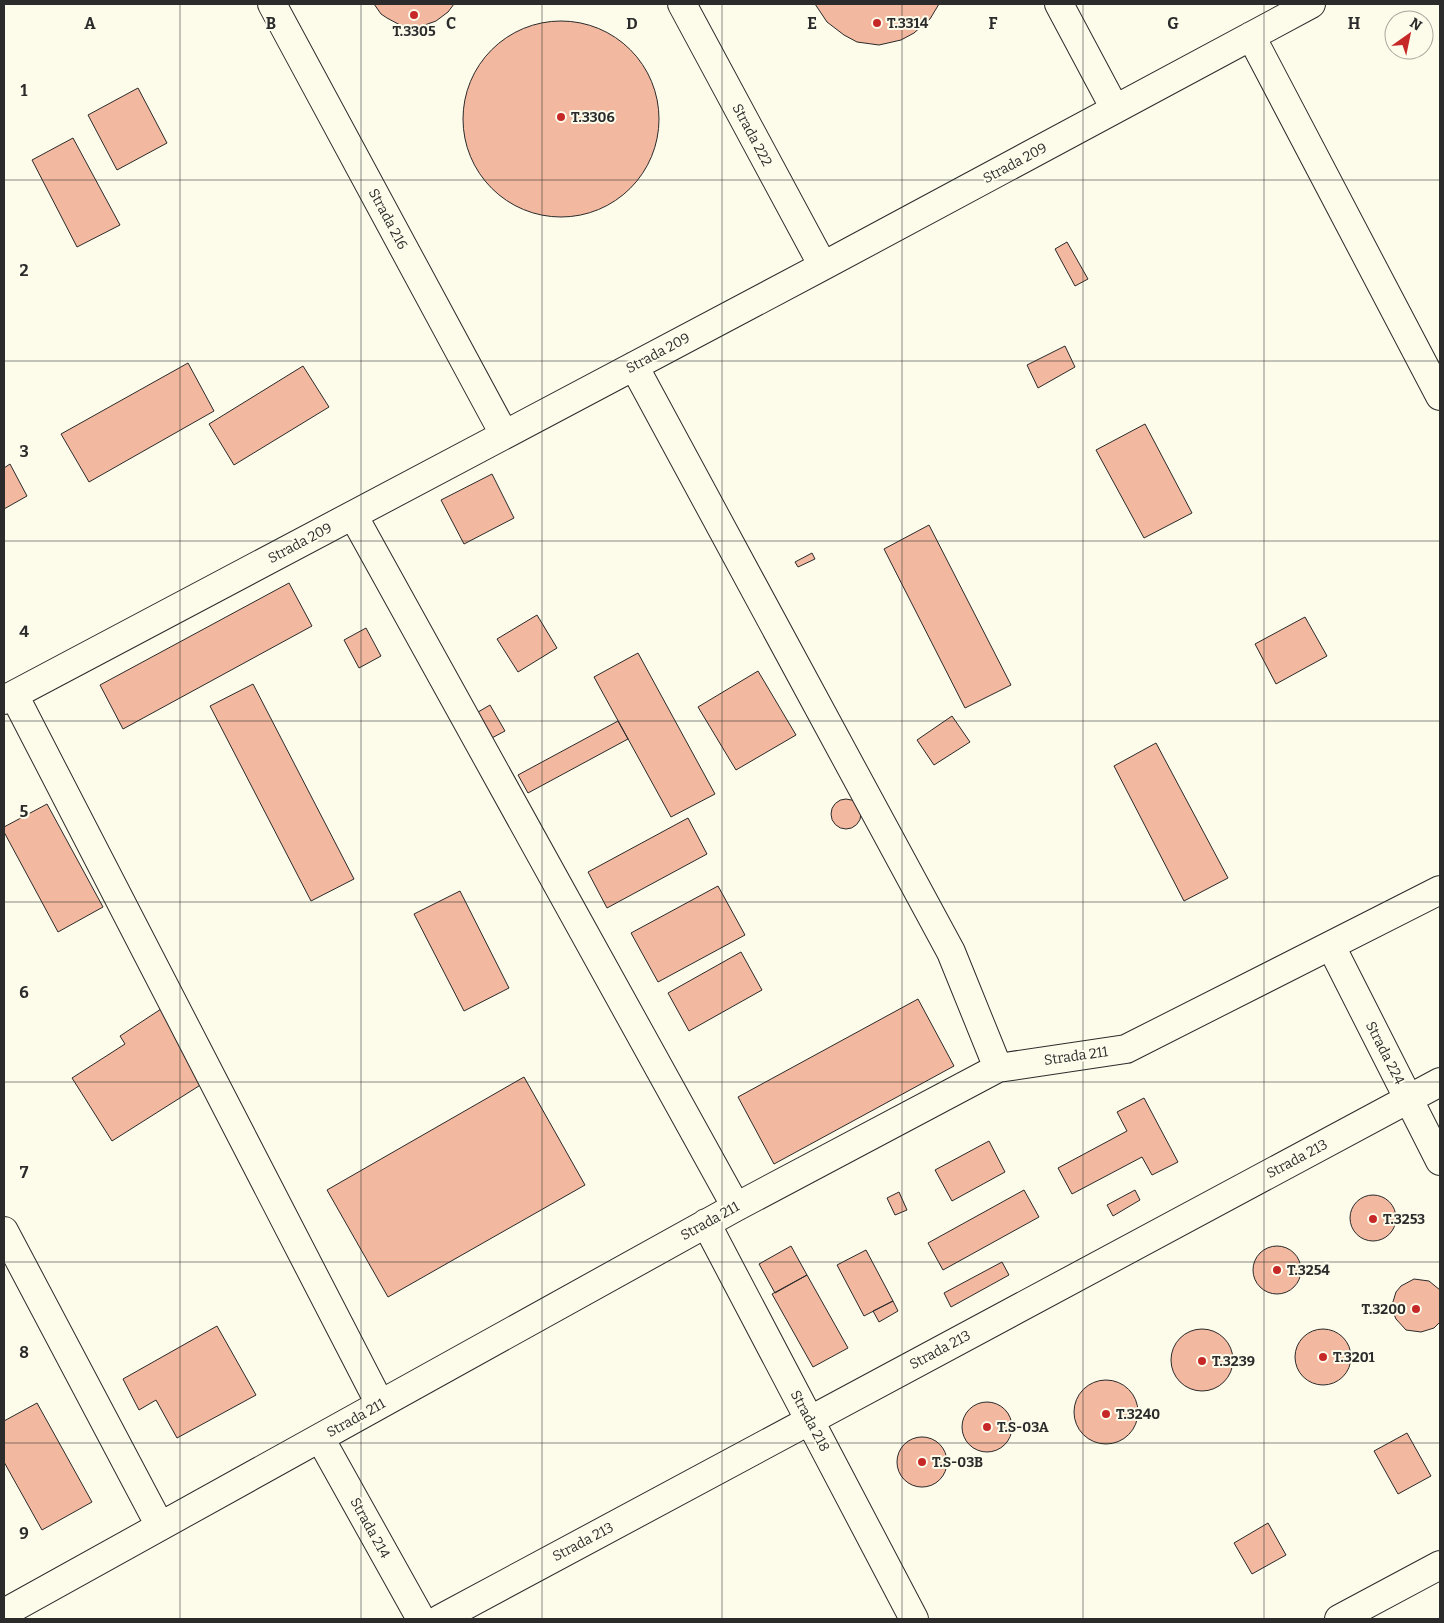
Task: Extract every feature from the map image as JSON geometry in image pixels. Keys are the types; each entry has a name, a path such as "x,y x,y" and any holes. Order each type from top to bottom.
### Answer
{"lane":[{"name":"Strada 216","path":"272,4 504,434"},
{"name":"Strada 222","path":"682,4 823,266"},
{"path":"1059,4 1115,109"},
{"name":"Strada 209","path":"9,698 823,266 1311,4"},
{"path":"1251,36 1440,396"},
{"path":"634,366 951,952 998,1068"},
{"path":"353,515 736,1207"},
{"path":"9,698 380,1404"},
{"name":"Strada 211","path":"4,1613 706,1223 998,1068 1126,1049 1440,890"},
{"name":"Strada 224","path":"1330,946 1440,1161"},
{"name":"Strada 213","path":"440,1619 1440,1082"},
{"name":"Strada 218","path":"706,1223 914,1619"},
{"path":"4,1231 160,1526"},
{"name":"Strada 214","path":"320,1438 421,1619"},
{"path":"1339,1619 1440,1565"}],"building":[{"name":"T.3305","path":"374,4 454,4 448,12 436,21 415,27 400,25 387,18 381,14"},
{"name":"T.3314","path":"815,4 939,4 930,19 914,33 901,40 879,45 857,42 844,35 827,22"},
{"name":"T.3306","path":"561,21 580,23 598,29 615,38 630,50 642,65 651,82 657,100 659,119 657,138 651,156 642,173 630,188 615,200 598,209 580,215 561,217 542,215 524,209 507,200 492,188 480,173 471,156 465,138 463,119 465,100 471,82 480,65 492,50 507,38 524,29 542,23"},
{"path":"138,88 167,143 117,170 88,115"},
{"path":"73,138 120,225 77,247 32,160"},
{"path":"1067,242 1088,279 1075,286 1055,249"},
{"path":"1065,346 1075,367 1038,388 1027,365"},
{"path":"188,363 214,411 89,482 61,434"},
{"path":"303,366 329,407 234,465 209,424"},
{"path":"1145,424 1192,513 1144,538 1096,450"},
{"path":"10,464 27,496 4,509 4,468"},
{"path":"492,474 514,518 464,544 441,500"},
{"path":"929,525 1011,685 965,708 884,549"},
{"path":"812,553 815,559 798,567 795,562"},
{"path":"289,583 312,626 123,729 100,685"},
{"path":"537,615 557,648 518,672 497,639"},
{"path":"1305,617 1327,656 1276,684 1255,644"},
{"path":"366,628 381,656 359,668 344,640"},
{"path":"638,653 715,794 671,817 594,677"},
{"path":"758,671 796,735 736,770 698,707"},
{"path":"253,684 354,879 311,901 210,706"},
{"path":"490,705 505,731 488,740 473,715"},
{"path":"952,716 970,742 934,765 917,740"},
{"path":"618,721 628,739 528,793 518,775"},
{"path":"1156,743 1228,878 1184,901 1114,766"},
{"path":"846,799 852,800 860,808 860,820 852,828 846,829 840,828 832,820 831,814 832,808 840,800"},
{"path":"47,804 103,907 58,932 4,832 4,827"},
{"path":"688,818 707,854 607,908 588,872"},
{"path":"718,886 745,935 658,982 631,933"},
{"path":"460,891 509,988 464,1011 414,914"},
{"path":"741,952 762,990 689,1031 668,993"},
{"path":"918,999 954,1066 774,1164 738,1097"},
{"path":"161,1009 202,1084 112,1141 72,1078 125,1044 120,1036"},
{"path":"524,1077 585,1185 388,1297 327,1190"},
{"path":"1144,1098 1178,1162 1152,1175 1142,1157 1072,1194 1058,1168 1127,1131 1117,1112"},
{"path":"989,1141 1005,1172 952,1201 935,1170"},
{"path":"1024,1190 1039,1217 943,1270 928,1243"},
{"path":"1135,1190 1140,1200 1113,1216 1107,1205"},
{"path":"899,1192 907,1210 895,1215 887,1198"},
{"name":"T.3253","path":"1378,1195 1382,1196 1392,1205 1395,1209 1395,1227 1386,1237 1378,1241 1368,1241 1360,1237 1351,1227 1350,1213 1354,1205 1364,1196"},
{"path":"791,1246 807,1275 775,1293 759,1264"},
{"name":"T.3254","path":"1277,1246 1286,1248 1294,1253 1299,1261 1301,1270 1299,1279 1294,1287 1286,1292 1277,1294 1268,1292 1260,1287 1255,1279 1253,1270 1255,1261 1260,1253 1268,1248"},
{"path":"866,1250 893,1301 864,1316 837,1265"},
{"path":"1002,1262 1009,1275 951,1307 944,1293"},
{"path":"807,1275 848,1348 813,1367 772,1294"},
{"name":"T.3200","path":"1414,1279 1429,1281 1440,1290 1440,1322 1434,1328 1421,1332 1406,1330 1396,1319 1392,1305 1396,1292 1401,1286"},
{"path":"893,1301 898,1311 879,1322 873,1311"},
{"path":"217,1326 256,1395 177,1438 156,1400 139,1410 123,1379"},
{"name":"T.3239","path":"1202,1329 1219,1334 1224,1338 1228,1343 1233,1360 1228,1377 1224,1382 1219,1386 1202,1391 1185,1386 1180,1382 1176,1377 1171,1360 1176,1343 1180,1338 1185,1334"},
{"name":"T.3201","path":"1318,1329 1328,1329 1343,1337 1349,1346 1351,1357 1349,1368 1343,1377 1328,1385 1318,1385 1307,1380 1300,1373 1295,1362 1295,1352 1300,1341 1307,1334"},
{"name":"T.3240","path":"1106,1380 1124,1386 1132,1394 1138,1412 1132,1430 1124,1438 1106,1444 1088,1438 1080,1430 1074,1412 1080,1394 1088,1386"},
{"name":"T.S-03A","path":"987,1402 996,1404 1007,1413 1012,1427 1010,1436 1001,1447 987,1452 978,1450 967,1441 962,1427 964,1418 973,1407"},
{"path":"37,1403 92,1502 42,1530 4,1462 4,1421"},
{"path":"1407,1433 1431,1476 1398,1494 1374,1451"},
{"name":"T.S-03B","path":"922,1437 940,1444 947,1462 940,1480 922,1487 904,1480 897,1462 904,1444"},
{"path":"1268,1523 1286,1555 1252,1574 1234,1543"}],"place":[{"name":"T.3305","path":"414,15"},
{"name":"T.3314","path":"877,23"},
{"name":"T.3306","path":"561,117"},
{"name":"T.3253","path":"1373,1219"},
{"name":"T.3254","path":"1277,1270"},
{"name":"T.3200","path":"1416,1309"},
{"name":"T.3201","path":"1323,1357"},
{"name":"T.3239","path":"1202,1361"},
{"name":"T.3240","path":"1106,1414"},
{"name":"T.S-03A","path":"987,1427"},
{"name":"T.S-03B","path":"922,1462"}]}
